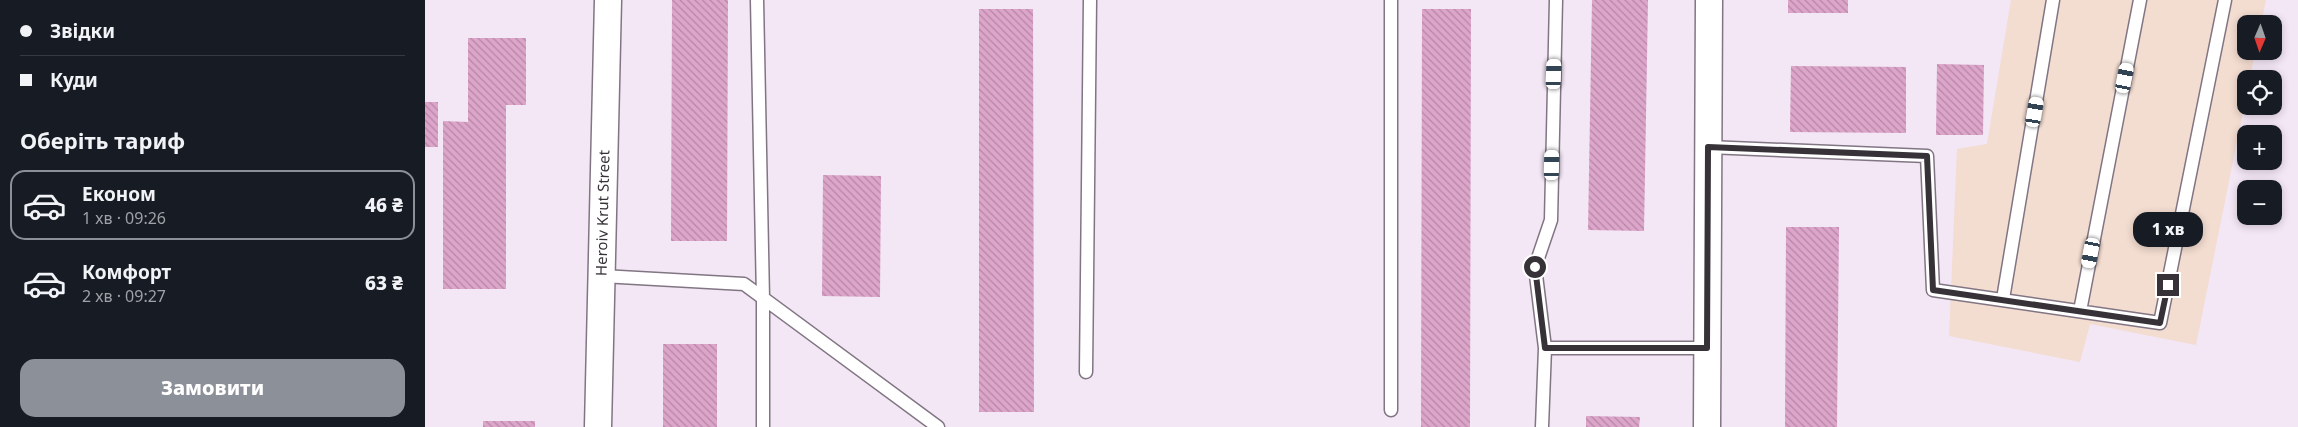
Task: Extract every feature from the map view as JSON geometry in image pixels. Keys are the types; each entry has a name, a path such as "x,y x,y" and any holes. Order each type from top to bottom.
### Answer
{"street":[{"name":"Heroiv Krut Street","path":"598,427 609,0"},
{"path":"1707,427 1709,0"}],"lane":[{"path":"757,0 763,299 763,427"},
{"path":"1086,372 1090,0"},
{"path":"1391,0 1391,410"},
{"path":"1542,427 1545,348 1535,267 1551,220 1556,0"},
{"path":"2003,300 2053,0"},
{"path":"2080,311 2140,0"},
{"path":"1708,147 1927,156 1933,290 2160,323 2225,0"},
{"path":"602,276 744,284 938,427"},
{"path":"1545,348 1707,348"}],"shaded area":[{"path":"2011,0 2266,0 2263,15 2237,15 2237,60 2253,60 2252,70 2237,70 2237,115 2242,115 2240,125 2237,125 2237,142 2196,345 2090,324 2080,362 1949,336 1957,149 1987,144"}],"building":[{"path":"672,0 728,0 727,241 671,241"},
{"path":"1592,0 1648,0 1644,231 1588,230"},
{"path":"1788,0 1848,0 1848,13 1788,13"},
{"path":"979,9 1033,9 1034,412 979,412"},
{"path":"1422,9 1471,9 1470,427 1421,427"},
{"path":"468,38 526,38 526,105 506,105 506,289 443,289 443,121 468,122"},
{"path":"1937,64 1984,65 1983,135 1936,135"},
{"path":"1791,66 1906,67 1906,133 1790,132"},
{"path":"425,102 438,102 438,147 425,147"},
{"path":"823,175 881,176 880,297 822,296"},
{"path":"1786,227 1839,227 1837,427 1785,427"},
{"path":"663,344 717,344 717,427 663,427"},
{"path":"1586,416 1640,417 1639,427 1586,427"},
{"path":"483,421 535,421 535,427 483,427"}],"route":[{"path":"1535,267 1545,348 1707,348 1708,147 1927,156 1933,290 2160,323 2168,285"}]}
